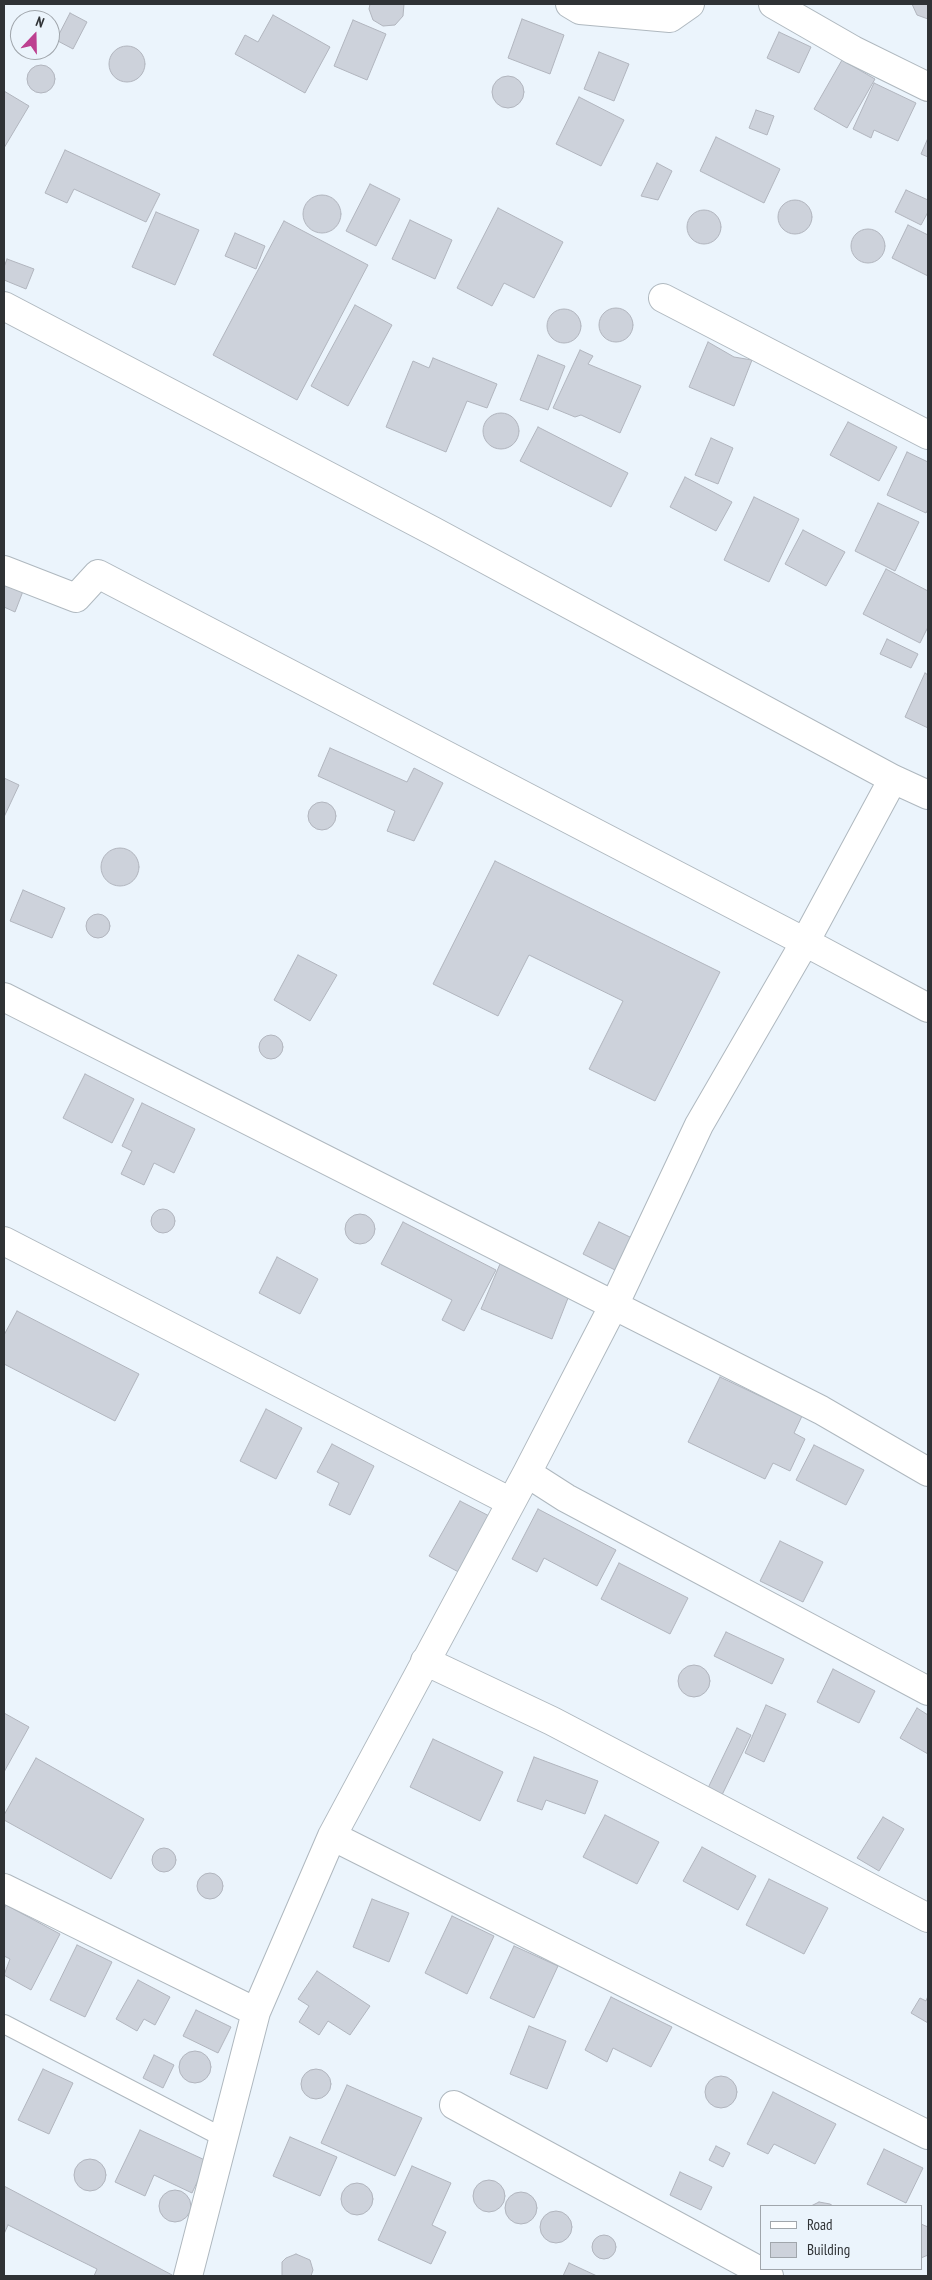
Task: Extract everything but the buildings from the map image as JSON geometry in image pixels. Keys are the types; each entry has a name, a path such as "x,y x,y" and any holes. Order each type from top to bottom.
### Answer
{"street":[{"path":"570,4 580,10 670,18 690,4"},
{"path":"773,4 853,50 928,87"},
{"path":"663,298 928,436"},
{"path":"4,306 442,535 893,779 928,795"},
{"path":"4,570 76,598 98,574 928,1008"},
{"path":"188,2276 256,2012 332,1836 527,1473 613,1306 699,1125 805,942 893,779"},
{"path":"4,997 821,1410 928,1472"},
{"path":"4,1241 511,1502"},
{"path":"527,1473 566,1498 928,1691"},
{"path":"425,1661 552,1721 928,1918"},
{"path":"332,1836 928,2135"},
{"path":"4,1888 256,2012"},
{"path":"454,2105 769,2276"}],"lane":[{"path":"4,2024 224,2138"}]}
